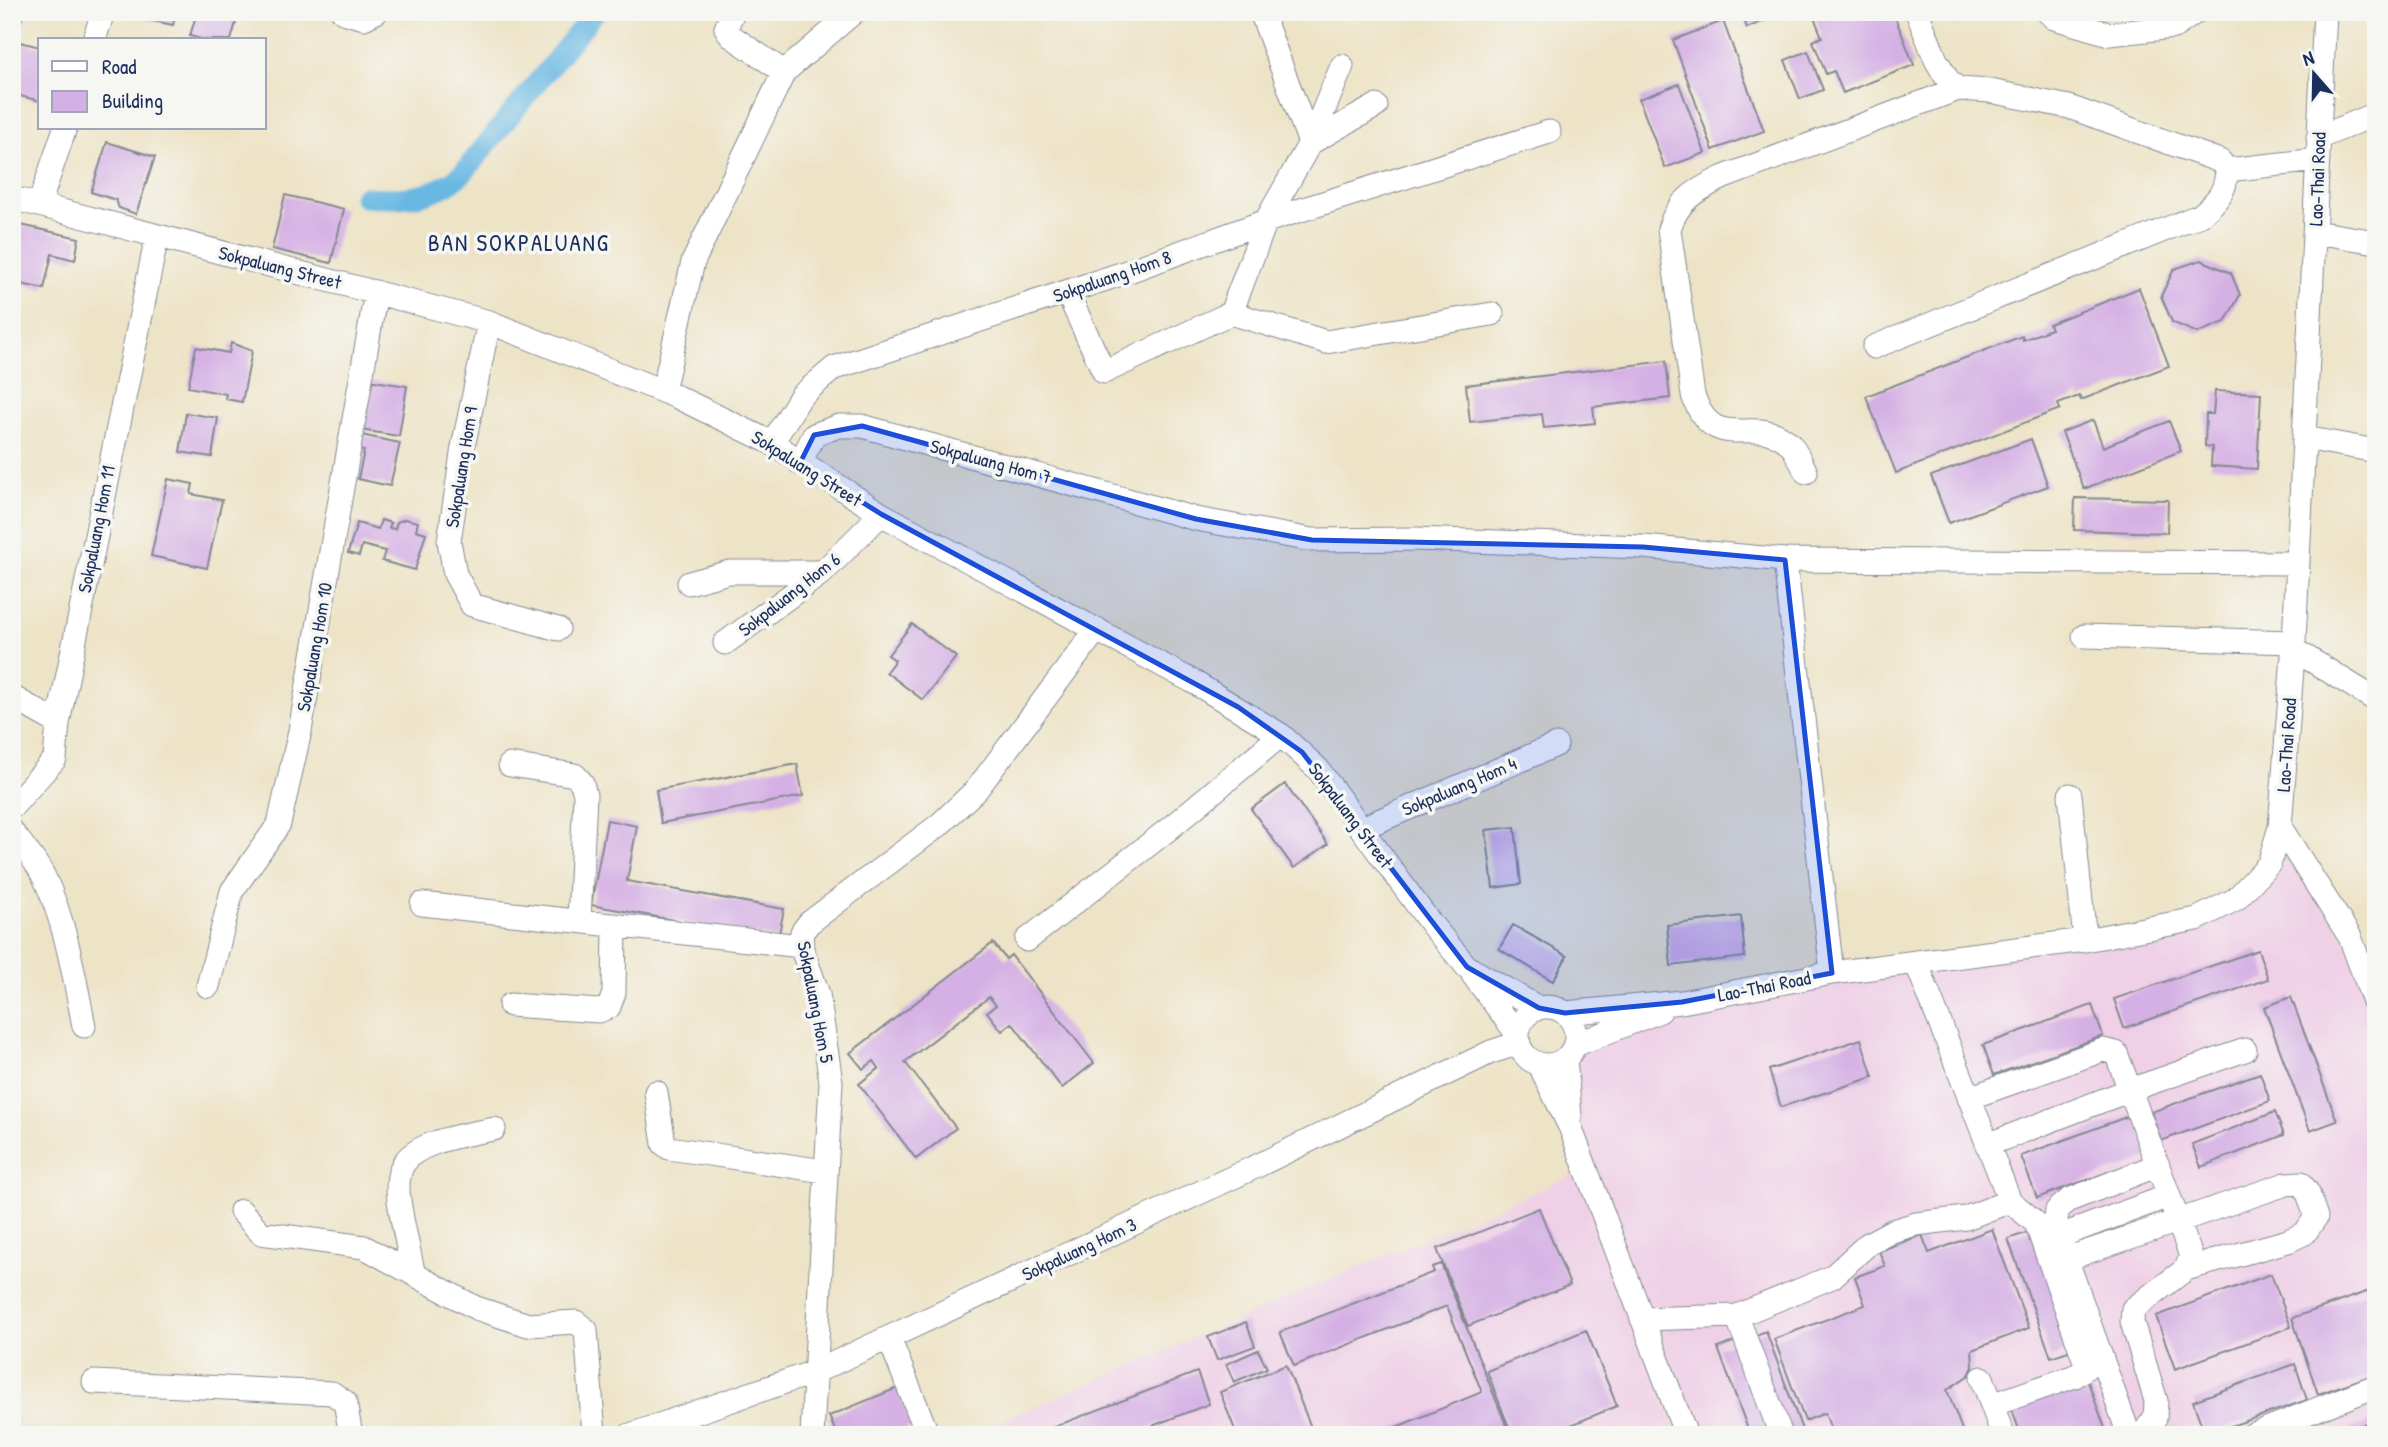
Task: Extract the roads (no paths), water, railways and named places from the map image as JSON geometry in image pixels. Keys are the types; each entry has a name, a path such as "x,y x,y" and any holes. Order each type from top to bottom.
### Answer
{"street":[{"path":"95,38 103,12"},
{"path":"344,12 364,18 376,12"},
{"path":"733,12 726,28 731,36 784,72"},
{"path":"663,391 693,262 784,72 853,12"},
{"path":"1261,12 1310,143"},
{"path":"1917,12 1936,61 1948,80 1958,89"},
{"path":"2048,12 2054,18 2109,34 2174,27 2196,12"},
{"name":"Lao-Thai Road","path":"1565,1013 1682,1002 1832,973 2085,940 2197,919 2236,899 2269,864 2280,827 2293,646 2325,12"},
{"path":"1231,313 1266,220 1310,143 1342,66"},
{"path":"1806,472 1791,444 1778,435 1717,429 1700,415 1693,394 1669,229 1675,210 1688,195 1724,177 1958,89 1990,91 2069,107 2220,161 2227,170 2227,185 2220,199 2201,215 1874,348"},
{"path":"1310,143 1376,106"},
{"path":"2227,170 2318,149 2376,114"},
{"path":"39,205 64,130"},
{"name":"Sokpaluang Hom 8","path":"772,443 801,396 834,368 1067,292 1266,220 1549,132"},
{"name":"Sokpaluang Street","path":"12,198 489,322 663,391 772,443 881,514 1226,700 1281,735 1318,769 1519,1039"},
{"path":"2315,232 2376,242"},
{"name":"Sokpaluang Hom 11","path":"12,807 55,759 58,723 157,236"},
{"name":"Sokpaluang Hom 10","path":"208,985 232,891 279,824 300,731 376,292"},
{"path":"1067,292 1104,372 1231,313 1326,342 1492,314"},
{"name":"Sokpaluang Hom 9","path":"489,322 453,504 449,541 455,574 472,605 558,629"},
{"name":"Sokpaluang Hom 7","path":"800,463 814,435 839,426 862,426 1196,519 1312,540 1415,539 1643,547 1785,559"},
{"path":"2305,438 2376,451"},
{"name":"Sokpaluang Hom 6","path":"725,643 823,572 881,514"},
{"path":"1832,973 1785,559 2297,564"},
{"path":"689,583 742,571 823,572"},
{"name":"Sokpaluang Hom 5","path":"812,1435 824,1171 831,1082 827,1039 818,994 801,946 803,932 809,923 939,825 977,789 1097,629"},
{"path":"2084,636 2293,646 2376,700"},
{"path":"12,696 58,723"},
{"path":"1027,940 1170,828 1281,735"},
{"name":"Sokpaluang Hom 4","path":"1362,828 1556,746"},
{"path":"510,765 575,775 582,783 585,795 579,922"},
{"path":"2070,794 2085,940"},
{"path":"2280,827 2350,937 2376,1007"},
{"path":"12,832 42,874 53,897 69,952 83,1026"},
{"path":"422,904 801,946"},
{"path":"510,1005 599,1011 609,1007 614,993 615,925"},
{"path":"1916,962 2010,1201 2036,1223 2087,1367 2075,1376 1992,1405"},
{"name":"Sokpaluang Street","path":"1467,967 1539,1008"},
{"name":"Lao-Thai Road","path":"1570,1052 1682,1002"},
{"path":"1570,1052 1549,1065 1539,1063 1523,1052 1519,1039 1524,1019 1539,1008 1548,1007 1565,1013 1575,1028 1570,1052 1571,1129"},
{"name":"Sokpaluang Hom 3","path":"630,1435 817,1371 1257,1166 1519,1039"},
{"path":"1969,1098 2103,1050 2116,1053 2191,1256 2186,1269"},
{"path":"1987,1145 2130,1090 2245,1050"},
{"path":"1539,1063 1571,1129 1686,1435"},
{"path":"656,1092 664,1144 669,1148 824,1171"},
{"path":"413,1271 396,1187 397,1172 408,1156 424,1146 494,1129"},
{"path":"2129,1435 2062,1245 2056,1222 2057,1210 2069,1200 2158,1165"},
{"path":"2062,1245 2078,1255 2286,1184 2301,1183 2308,1193 2316,1217 2305,1233 2288,1241 2186,1269 2133,1309 2132,1322 2156,1401 2155,1418 2142,1435"},
{"path":"2062,1245 2169,1196"},
{"path":"1642,1320 1737,1316 1832,1277 1846,1261 1892,1231 1916,1224 1966,1218 2010,1201"},
{"path":"242,1211 261,1233 364,1247 413,1271 476,1308 528,1325 576,1322 586,1330 594,1435"},
{"path":"1737,1316 1781,1435"},
{"path":"889,1338 925,1429"},
{"path":"1982,1378 2003,1435"},
{"path":"94,1382 332,1393 345,1402 351,1435"},
{"path":"2252,1435 2302,1426 2376,1386"}],"waterway":[{"path":"364,197 416,196 452,182 463,173 595,12"}],"district":[{"name":"BAN SOKPALUANG","path":"519,243"}]}
